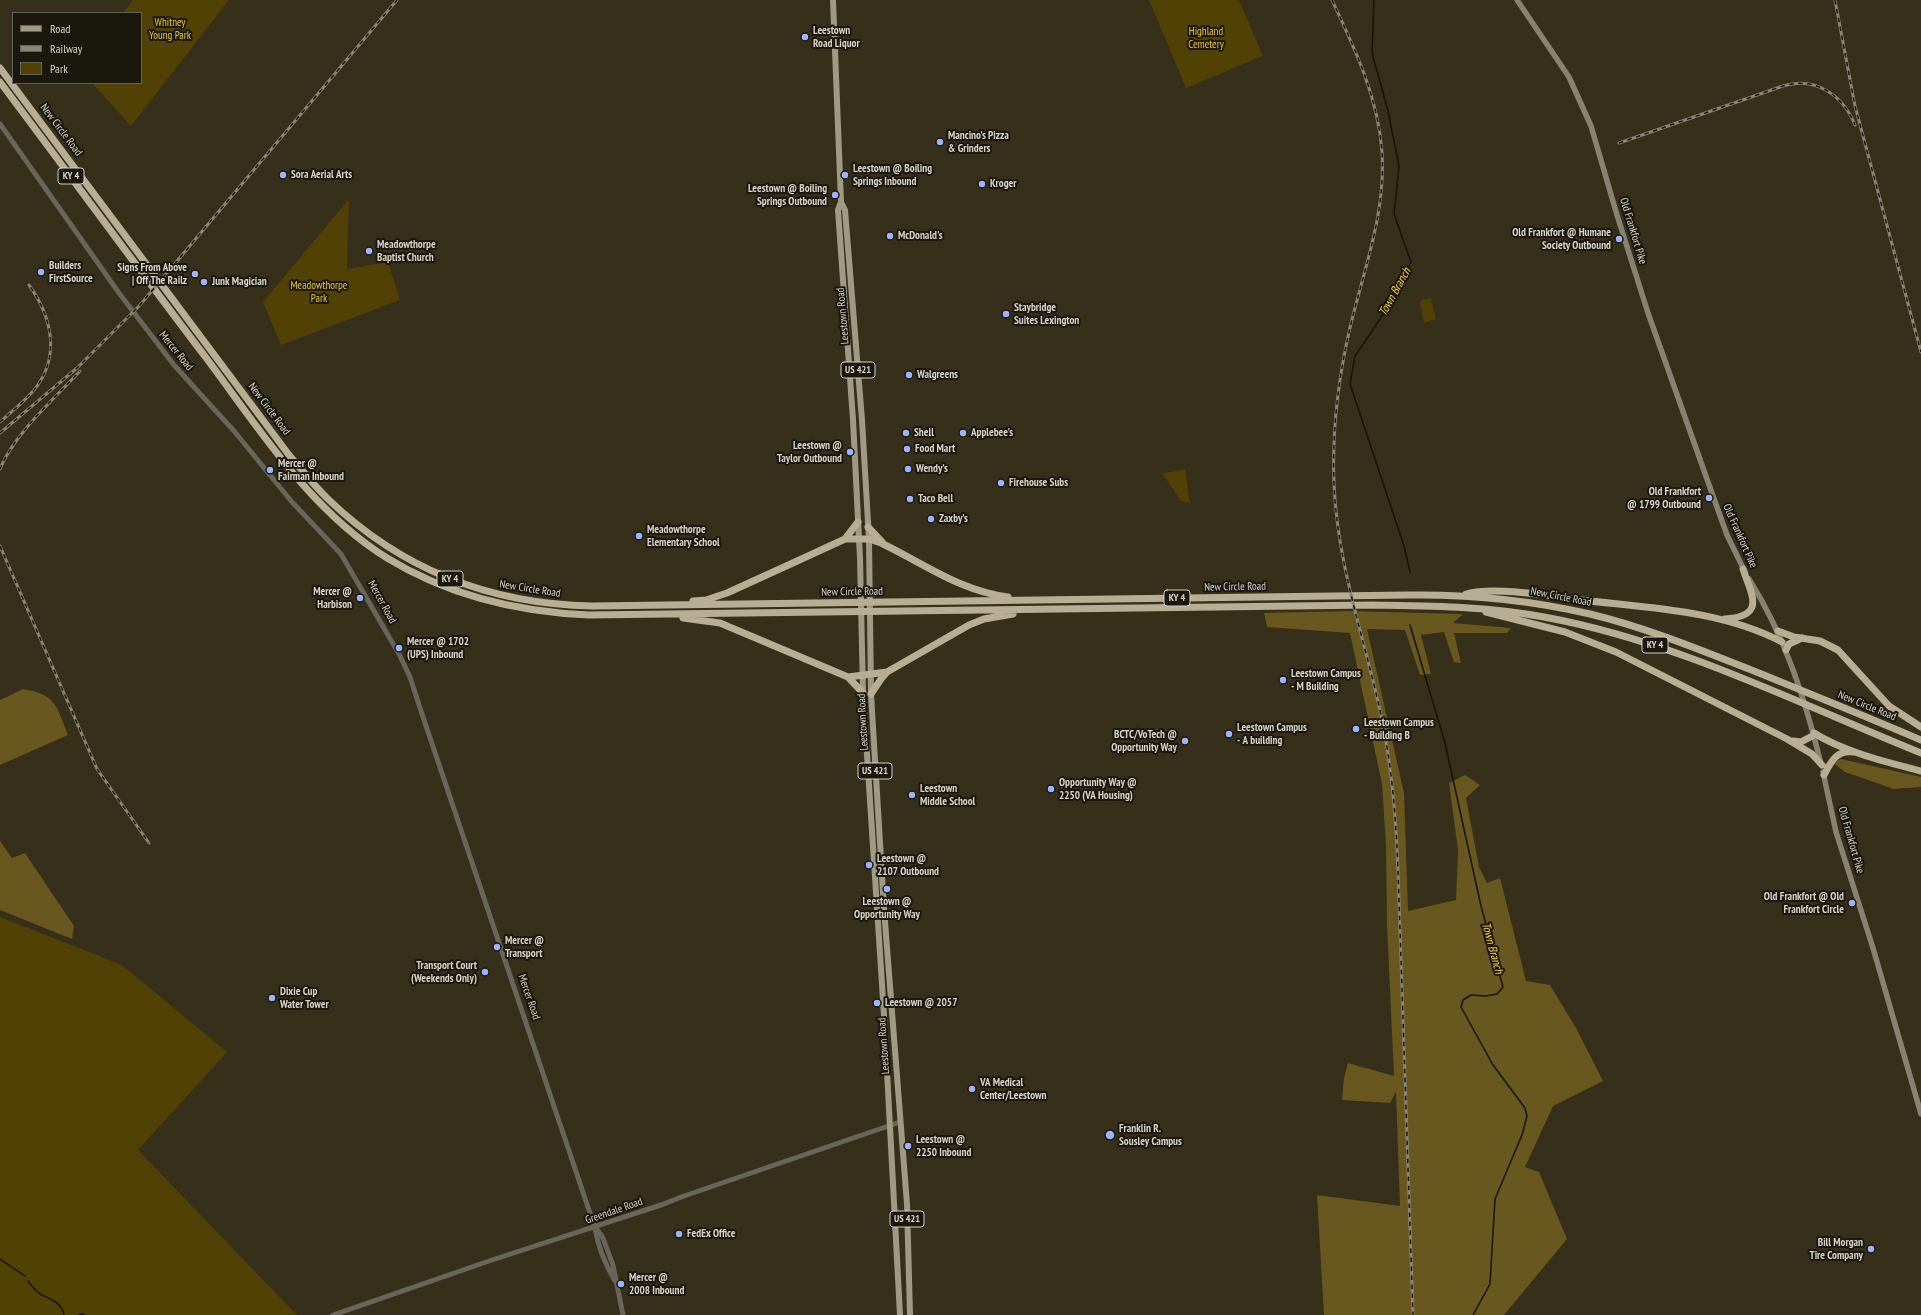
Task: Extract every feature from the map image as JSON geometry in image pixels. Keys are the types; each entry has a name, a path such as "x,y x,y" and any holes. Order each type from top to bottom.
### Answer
{"highway":[{"name":"New Circle Road","path":"0,68 289,455 319,490 348,518 380,542 430,571 470,587 506,597 558,605 647,606 1369,595 1460,595 1519,600 1590,614 1651,631 1707,652 1921,740"},
{"name":"New Circle Road","path":"0,82 259,429 313,497 350,530 388,558 433,582 488,602 552,613 589,616 1372,605 1475,608 1544,617 1603,630 1653,645 1734,675 1921,753"},
{"path":"845,539 858,522"},
{"path":"868,527 887,546"},
{"path":"647,606 706,600 727,593 845,539 869,539 887,546 961,584 992,594 1020,600"},
{"path":"1719,620 1742,617 1750,611 1753,599 1743,569"},
{"path":"1460,595 1481,591 1546,595 1691,613 1752,628 1782,642"},
{"path":"1475,608 1494,615 1565,632 1609,649 1787,739 1812,754 1822,765"},
{"path":"871,694 881,678 887,672 956,631 976,622 1032,610"},
{"path":"650,615 720,623 848,677 863,693"},
{"path":"1778,631 1802,638 1820,641 1838,650 1889,706 1921,727"},
{"path":"1786,650 1792,642 1802,638"},
{"path":"848,677 887,672"},
{"path":"1787,739 1802,742 1813,731 1829,742 1921,770"},
{"path":"1824,775 1831,761 1840,753 1847,751 1859,752"}],"main road":[{"name":"Leestown Road","path":"833,0 841,202 838,210 859,539 862,676 884,1015 900,1315"},
{"name":"Old Frankfort Pike","path":"1517,0 1568,77 1591,126 1648,313 1727,535 1743,569 1769,613 1786,650 1813,731 1822,765 1836,832 1873,948 1921,1114"},
{"name":"Leestown Road","path":"841,202 845,210 862,420 869,539 871,694 884,910 907,1204 910,1315"}],"street":[{"name":"Mercer Road","path":"0,124 119,294 186,380 234,431 292,502 341,554 399,654 410,677 595,1228 603,1238 613,1265 623,1315"},
{"name":"Greendale Road","path":"333,1315 485,1263 595,1228 900,1122"}],"green space":[{"name":"Whitney Young Park","path":"133,0 229,0 131,126 93,84 142,84 142,12 124,12"},
{"name":"Highland Cemetery","path":"1149,0 1239,0 1263,56 1186,88"},
{"name":"Meadowthorpe Park","path":"349,199 347,269 388,262 400,300 281,345 263,302"},
{"path":"1431,298 1436,319 1424,323 1420,303 1421,300"},
{"path":"1185,470 1190,503 1181,501 1162,473"},
{"path":"0,917 122,965 227,1052 138,1150 297,1315 0,1315"}],"shaded area":[{"path":"1349,611 1463,614 1453,623 1511,628 1507,633 1454,633 1461,663 1454,662 1444,632 1421,635 1431,674 1420,675 1405,630 1367,629 1404,793 1408,911 1456,900 1458,850 1449,783 1465,775 1480,785 1466,798 1479,867 1487,883 1500,878 1526,981 1550,985 1576,1028 1603,1081 1553,1106 1525,1167 1539,1172 1567,1239 1504,1315 1324,1315 1317,1195 1400,1206 1396,1092 1390,1103 1342,1100 1344,1078 1348,1063 1394,1076 1387,925 1386,845 1382,784 1350,633 1267,627 1264,613"},
{"path":"23,689 42,694 54,703 58,709 68,735 0,765 0,700"},
{"path":"1841,759 1921,777 1921,787 1894,789 1845,772 1833,763"},
{"path":"0,841 12,858 25,853 74,926 72,939 0,910"}],"waterway":[{"name":"Town Branch","path":"1374,0 1372,53 1388,111 1399,166 1394,214 1411,262 1393,300 1355,356 1350,384 1404,546 1410,572"},
{"name":"Town Branch","path":"1410,625 1445,743 1481,906 1503,987 1497,994 1486,996 1471,995 1463,1000 1461,1007 1493,1065 1525,1108 1527,1116 1522,1135 1495,1199 1490,1284 1473,1315"},
{"path":"0,1259 25,1276"},
{"path":"28,1281 34,1289 42,1295 59,1304 64,1315"},
{"path":"79,1315 84,1315"}],"railway":[{"path":"0,433 77,368 140,305 397,0"},
{"path":"1332,0 1364,74 1376,112 1382,152 1382,175 1377,221 1349,332 1339,388 1335,426 1334,483 1340,542 1352,600 1381,715 1393,792 1398,870 1413,1315"},
{"path":"1835,0 1855,106 1921,352"},
{"path":"1619,143 1783,86 1795,84 1817,86 1826,90 1843,105 1850,114 1855,125"},
{"path":"0,422 22,403 34,390 48,364 50,351 48,324 37,297 29,285"},
{"path":"0,469 6,456 25,430 80,371"},
{"path":"0,546 97,769 149,843"}],"place":[{"name":"Leestown Road Liquor","path":"805,37"},
{"name":"Mancino's Pizza & Grinders","path":"940,142"},
{"name":"Sora Aerial Arts","path":"283,175"},
{"name":"Leestown @ Boiling Springs Inbound","path":"845,175"},
{"name":"Kroger","path":"982,184"},
{"name":"Leestown @ Boiling Springs Outbound","path":"835,195"},
{"name":"McDonald's","path":"890,236"},
{"name":"Old Frankfort @ Humane Society Outbound","path":"1619,239"},
{"name":"Meadowthorpe Baptist Church","path":"369,251"},
{"name":"Builders FirstSource","path":"41,272"},
{"name":"Signs From Above | Off The Railz","path":"195,274"},
{"name":"Junk Magician","path":"204,282"},
{"name":"Staybridge Suites Lexington","path":"1006,314"},
{"name":"Walgreens","path":"909,375"},
{"name":"Shell","path":"906,433"},
{"name":"Applebee's","path":"963,433"},
{"name":"Food Mart","path":"907,449"},
{"name":"Leestown @ Taylor Outbound","path":"850,452"},
{"name":"Wendy's","path":"908,469"},
{"name":"Mercer @ Fairman Inbound","path":"270,470"},
{"name":"Firehouse Subs","path":"1001,483"},
{"name":"Old Frankfort @ 1799 Outbound","path":"1709,498"},
{"name":"Taco Bell","path":"910,499"},
{"name":"Zaxby's","path":"931,519"},
{"name":"Meadowthorpe Elementary School","path":"639,536"},
{"name":"Mercer @ Harbison","path":"360,598"},
{"name":"Mercer @ 1702 (UPS) Inbound","path":"399,648"},
{"name":"Leestown Campus - M Building","path":"1283,680"},
{"name":"Leestown Campus - Building B","path":"1356,729"},
{"name":"Leestown Campus - A building","path":"1229,734"},
{"name":"BCTC/VoTech @ Opportunity Way","path":"1185,741"},
{"name":"Opportunity Way @ 2250 (VA Housing)","path":"1051,789"},
{"name":"Leestown Middle School","path":"912,795"},
{"name":"Leestown @ 2107 Outbound","path":"869,865"},
{"name":"Leestown @ Opportunity Way","path":"887,889"},
{"name":"Old Frankfort @ Old Frankfort Circle","path":"1852,903"},
{"name":"Mercer @ Transport","path":"497,947"},
{"name":"Transport Court (Weekends Only)","path":"485,972"},
{"name":"Dixie Cup Water Tower","path":"272,998"},
{"name":"Leestown @ 2057","path":"877,1003"},
{"name":"VA Medical Center/Leestown","path":"972,1089"},
{"name":"Franklin R. Sousley Campus","path":"1110,1135"},
{"name":"Leestown @ 2250 Inbound","path":"908,1146"},
{"name":"FedEx Office","path":"679,1234"},
{"name":"Bill Morgan Tire Company","path":"1871,1249"},
{"name":"Mercer @ 2008 Inbound","path":"621,1284"}]}
